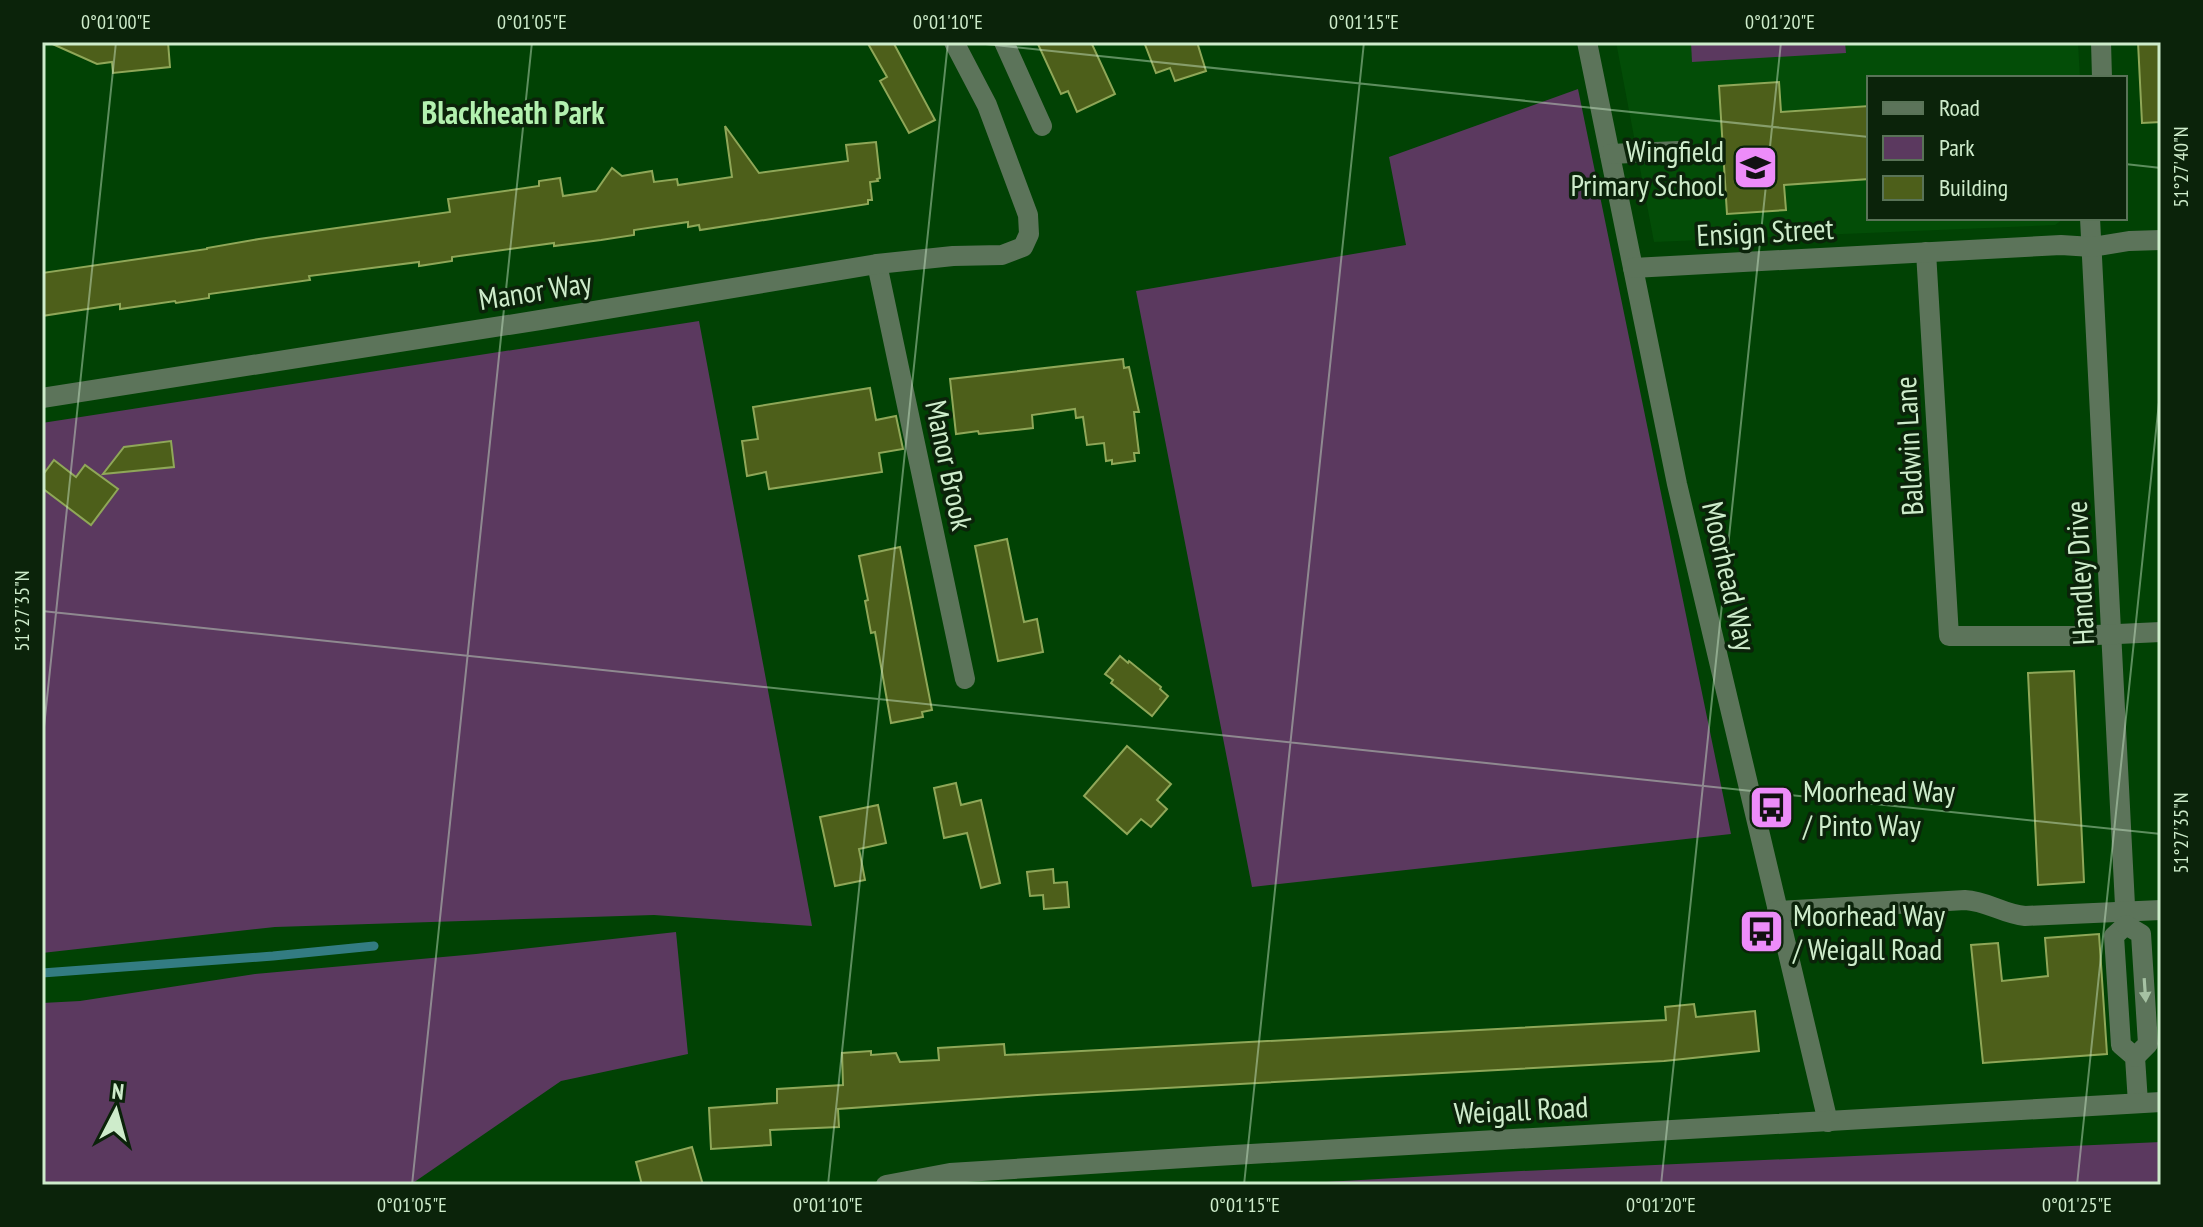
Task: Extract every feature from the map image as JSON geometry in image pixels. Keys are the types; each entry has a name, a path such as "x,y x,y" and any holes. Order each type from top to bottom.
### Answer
{"street":[{"name":"Manor Way","path":"42,398 877,264 953,256 1002,255 1023,247 1029,234 1028,215 987,105 954,42"},
{"path":"1004,42 1042,126"},
{"name":"Moorhead Way","path":"1587,42 1677,484 1828,1122"},
{"path":"2101,42 2102,76"},
{"path":"1610,154 1678,151"},
{"name":"Handley Drive","path":"2090,220 2126,918 2141,934 2148,1044 2135,1057 2138,1103"},
{"name":"Ensign Street","path":"1633,268 2061,245 2092,247 2161,240"},
{"name":"Baldwin Lane","path":"1926,252 1949,636 2112,633"},
{"name":"Manor Brook","path":"877,264 965,679"},
{"path":"2112,633 2161,632"},
{"path":"1777,911 1965,900 1989,903 2012,915 2025,916 2126,918 2161,910"},
{"name":"Weigall Road","path":"886,1185 950,1173 2161,1102"}],"shaded area":[{"name":"Wingfield Primary School","path":"1616,42 2078,42 2080,76 1867,76 1867,220 2062,220 2055,225 1654,242"}],"green space":[{"path":"1691,42 1845,42 1846,53 1692,62"},
{"path":"1578,89 1731,834 1252,887 1136,291 1406,245 1389,157"},
{"path":"699,321 812,926 654,915 275,927 42,953 42,423"},
{"path":"676,932 688,1054 561,1081 410,1185 42,1185 42,1003 80,1001 255,974"},
{"path":"2161,1142 2161,1185 1273,1185 1501,1172"}],"building":[{"path":"48,42 168,42 170,67 113,73 112,62 97,64"},
{"path":"867,42 893,42 935,120 909,133 880,81 887,77"},
{"path":"1037,42 1091,42 1115,94 1077,112 1068,91 1061,94"},
{"path":"1144,42 1197,42 1206,71 1175,81 1170,68 1156,73"},
{"path":"2138,42 2161,42 2161,122 2142,123"},
{"path":"1779,82 1781,112 1867,106 1867,179 1784,185 1786,210 1727,214 1719,86"},
{"path":"725,126 759,173 848,161 846,145 876,142 880,178 870,182 872,200 868,200 868,204 700,230 699,225 688,227 688,222 634,230 634,235 452,257 452,261 419,266 419,262 309,276 310,280 209,294 209,298 176,303 120,309 120,304 42,316 42,273 450,212 448,199 539,186 539,181 560,178 563,196 596,191 612,168 622,176 652,171 654,182 677,179 678,185 732,177"},
{"path":"1123,359 1124,368 1129,367 1139,412 1134,412 1139,453 1134,453 1135,461 1112,464 1112,460 1106,461 1104,443 1087,445 1083,417 1076,418 1075,409 1032,415 1033,428 956,434 950,379"},
{"path":"870,388 876,420 896,416 903,449 879,453 882,472 769,489 766,472 747,476 742,441 758,439 753,407"},
{"path":"171,441 174,467 103,474 124,447"},
{"path":"54,460 76,477 85,465 118,489 91,525 42,488 42,476"},
{"path":"1007,539 1024,622 1037,619 1043,652 998,661 975,546"},
{"path":"900,547 932,710 922,712 923,717 891,723 875,632 871,633 859,556"},
{"path":"1120,656 1161,687 1168,696 1152,716 1111,683 1113,680 1105,674"},
{"path":"2074,671 2084,882 2038,885 2028,673"},
{"path":"1127,746 1171,784 1157,800 1167,809 1151,827 1141,819 1127,834 1084,796"},
{"path":"956,783 961,805 981,800 1000,883 981,888 967,833 944,838 934,788"},
{"path":"878,805 886,843 859,849 865,880 835,886 820,817"},
{"path":"1053,869 1054,883 1067,882 1069,907 1044,909 1043,895 1030,896 1027,872"},
{"path":"2099,934 2107,1054 1983,1063 1971,945 1998,943 2002,981 2048,976 2045,938"},
{"path":"1694,1004 1696,1017 1755,1011 1759,1051 1664,1061 1037,1095 838,1109 839,1127 770,1130 771,1145 711,1149 709,1108 777,1103 777,1089 843,1085 842,1053 896,1053 900,1062 939,1060 938,1048 1004,1044 1005,1055 1666,1020 1665,1007"},
{"path":"692,1147 703,1185 642,1185 636,1162"}],"waterway":[{"path":"42,973 374,946"}],"place":[{"name":"Wingfield Primary School","path":"1755,167"},
{"name":"Moorhead Way / Pinto Way","path":"1772,807"},
{"name":"Moorhead Way / Weigall Road","path":"1762,931"}],"district":[{"name":"Blackheath Park","path":"513,112"}]}
